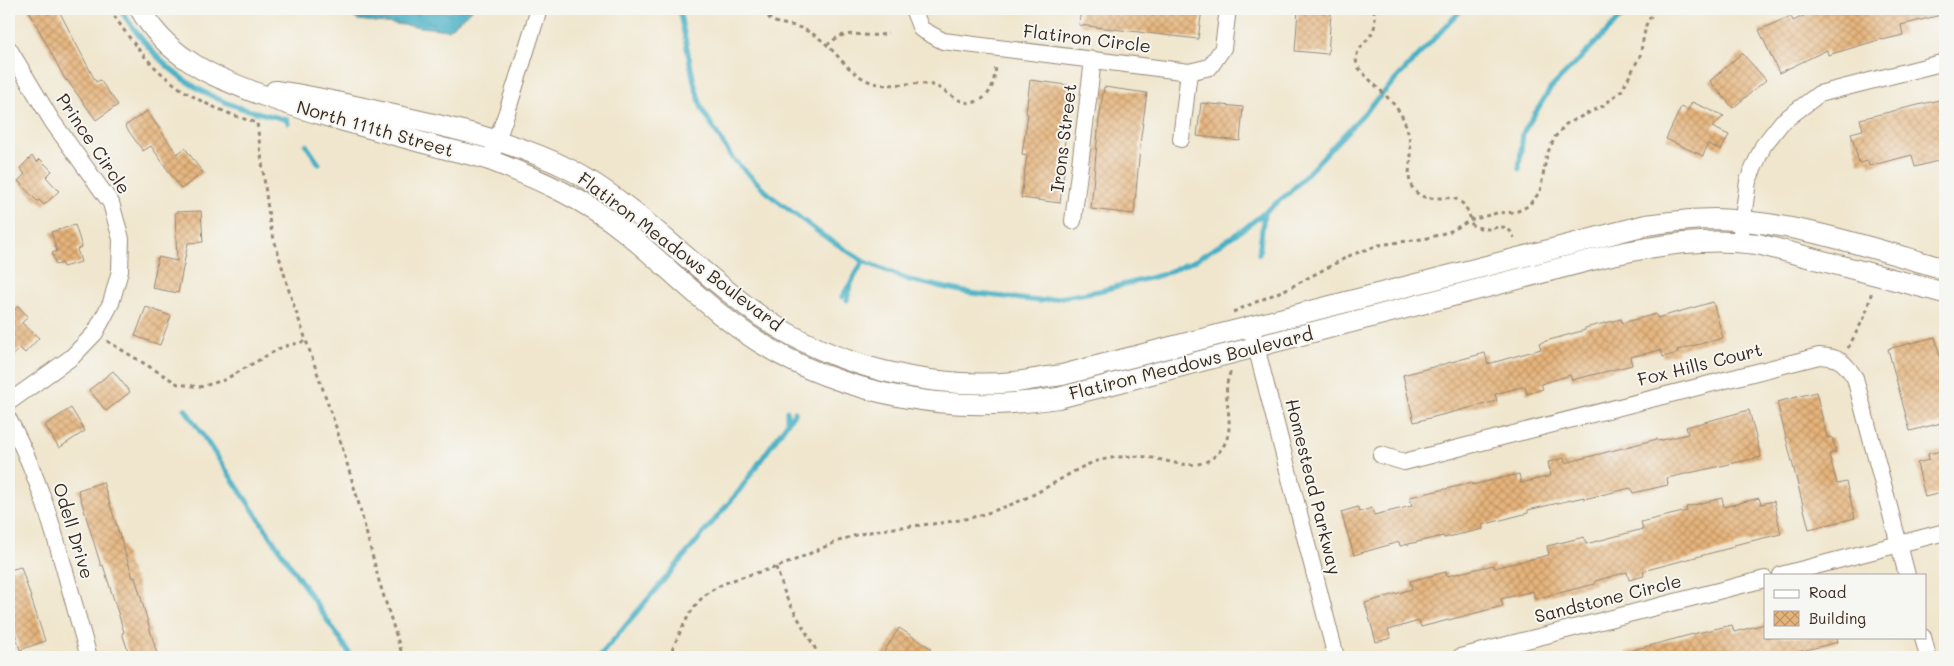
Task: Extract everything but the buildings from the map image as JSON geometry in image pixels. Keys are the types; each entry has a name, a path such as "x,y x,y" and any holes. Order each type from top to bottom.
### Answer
{"street":[{"name":"North 111th Street","path":"140,9 166,42 188,61 213,75 300,109 490,160"},
{"path":"490,160 539,9"},
{"name":"Flatiron Circle","path":"913,9 921,29 943,41 1189,72 1210,67 1223,48 1228,9"},
{"name":"Prince Circle","path":"9,49 52,121 111,203 121,239 120,271 111,303 95,333 72,357 9,402"},
{"name":"Irons Street","path":"1073,222 1093,60"},
{"path":"1740,242 1748,181 1763,146 1782,122 1820,94 1945,62"},
{"path":"1181,139 1189,72"},
{"name":"North 111th Street","path":"240,86 303,95 455,128 498,140"},
{"name":"Flatiron Meadows Boulevard","path":"498,140 571,171 612,196 735,297 764,319 803,341 841,358 871,368 934,380 966,383 1014,382 1062,375 1646,225 1679,221 1713,219 1788,227 1945,269"},
{"name":"Flatiron Meadows Boulevard","path":"490,160 584,202 623,230 704,302 754,338 798,363 822,374 884,393 923,401 958,405 1037,402 1079,394 1607,256 1652,246 1696,241 1740,242 1802,255 1945,293"},
{"name":"Homestead Parkway","path":"1252,327 1336,657"},
{"name":"Fox Hills Court","path":"1381,455 1404,462 1819,356 1834,357 1841,361"},
{"path":"1841,361 1846,364 1855,378 1907,574"},
{"name":"Odell Drive","path":"9,420 20,440 39,487 89,657"},
{"path":"1785,574 1945,532"},
{"name":"Sandstone Circle","path":"1460,657 1764,579"},
{"path":"1923,638 1928,657"}],"path":[{"path":"110,9 130,39 149,62 179,89 215,108 257,123 270,225 290,294 337,430 403,657"},
{"path":"766,9 769,19 805,30 827,45 849,70 867,81 881,86 915,83 932,85 955,99 966,102 980,101 992,87 996,67"},
{"path":"1374,9 1374,28 1356,55 1357,65 1390,101 1404,121 1409,138 1410,180 1414,190 1421,195 1431,198 1453,197 1469,211 1472,225 1487,229 1505,226 1509,228 1514,238"},
{"path":"1232,312 1291,287 1351,255 1379,245 1428,238 1451,231 1471,220 1497,213 1516,212 1528,206 1540,192 1547,154 1555,138 1566,124 1603,106 1622,90 1640,56 1646,25 1655,9"},
{"path":"827,45 839,37 849,35 870,37 888,33"},
{"path":"1841,361 1865,316 1872,288"},
{"path":"105,339 150,369 178,384 200,387 224,380 282,347 306,341"},
{"path":"669,657 691,612 714,589 733,580 797,560 830,544 864,533 956,521 990,512 1013,504 1079,469 1100,461 1145,457 1191,465 1205,462 1217,454 1228,435 1230,416 1226,400 1226,388 1228,377 1235,366"},
{"path":"776,567 786,597 815,648 818,657"}],"water":[{"path":"339,9 473,9 448,30 358,20"}],"waterway":[{"path":"120,9 143,41 169,68 183,79 216,98 235,106 287,120 288,123"},
{"path":"679,9 694,82 702,109 732,158 771,196 821,234 863,261"},
{"path":"847,300 850,285 863,261 909,280 970,293 1040,301 1099,291 1161,275 1196,260 1245,228 1290,192 1462,9"},
{"path":"1519,169 1523,133 1550,89 1629,9"},
{"path":"306,145 319,164"},
{"path":"1259,254 1264,214"},
{"path":"842,297 848,287"},
{"path":"185,409 352,657"},
{"path":"787,411 787,420"},
{"path":"599,657 739,491 795,412"}]}
